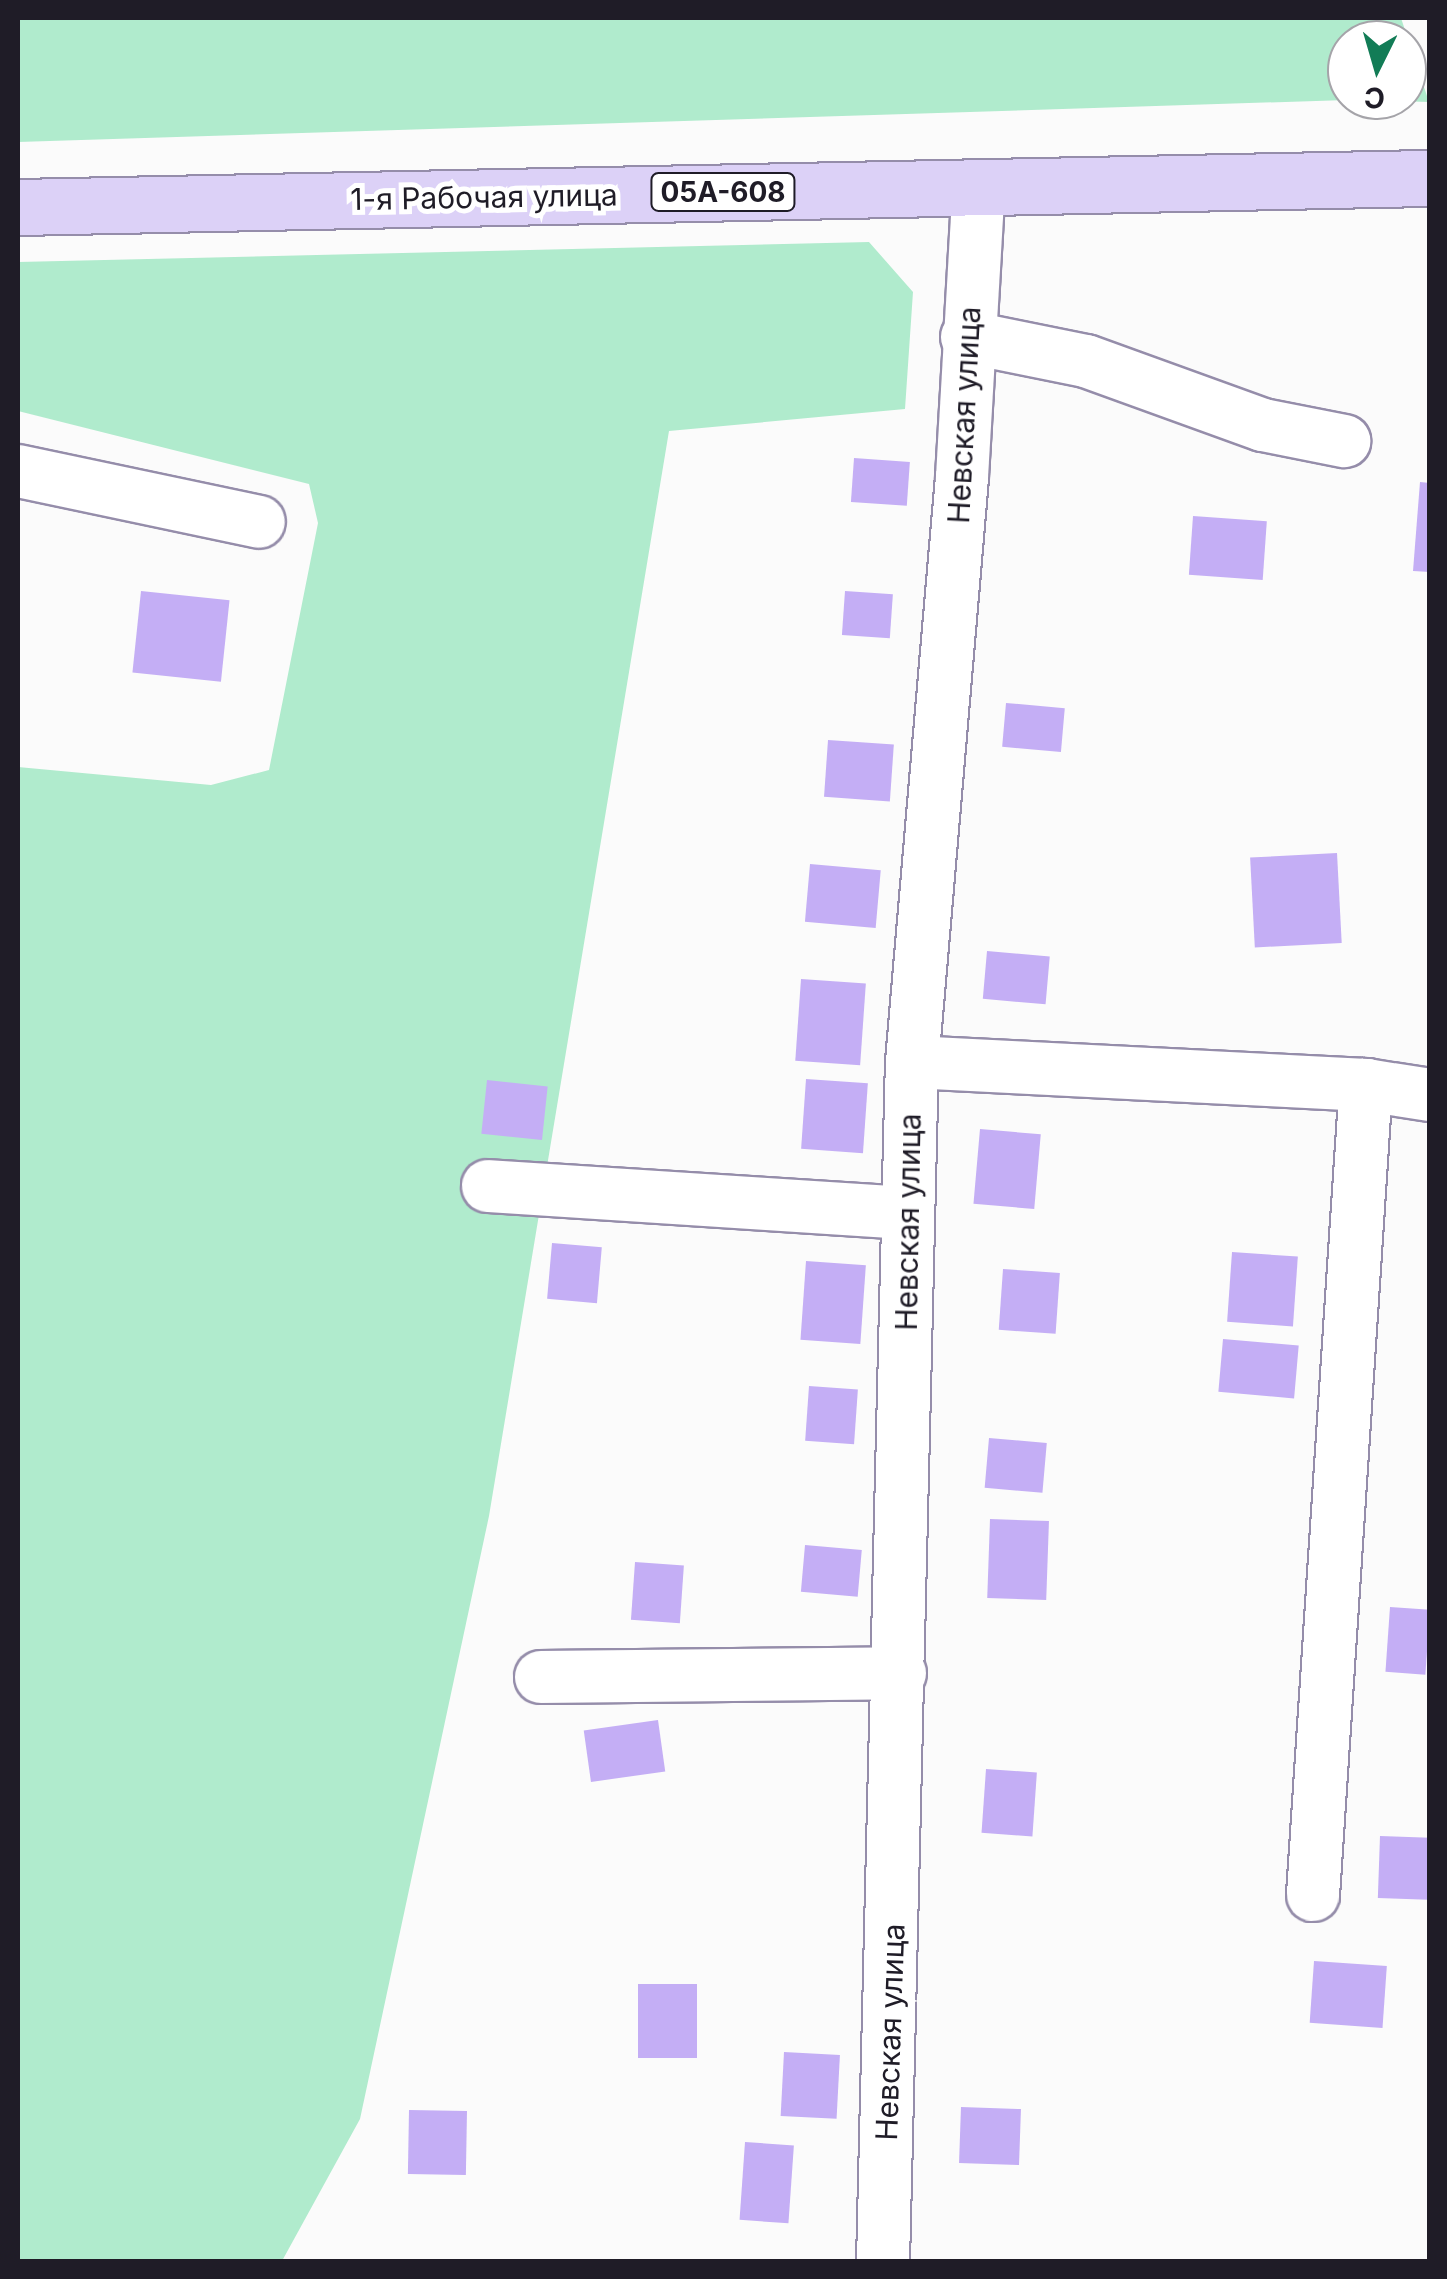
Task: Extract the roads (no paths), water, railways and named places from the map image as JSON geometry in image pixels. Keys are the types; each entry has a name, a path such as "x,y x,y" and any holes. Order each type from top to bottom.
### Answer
{"main road":[{"name":"1-я Рабочая улица","path":"18,207 1430,178"}],"lane":[{"name":"Невская улица","path":"883,2262 912,1062 962,476 967,337 979,186"},
{"path":"967,337 1086,361 1263,425 1344,441"},
{"path":"18,471 259,522"},
{"path":"912,1062 1366,1085 1430,1095"},
{"path":"1313,1895 1366,1085"},
{"path":"488,1186 907,1212"},
{"path":"541,1677 900,1673"}]}
